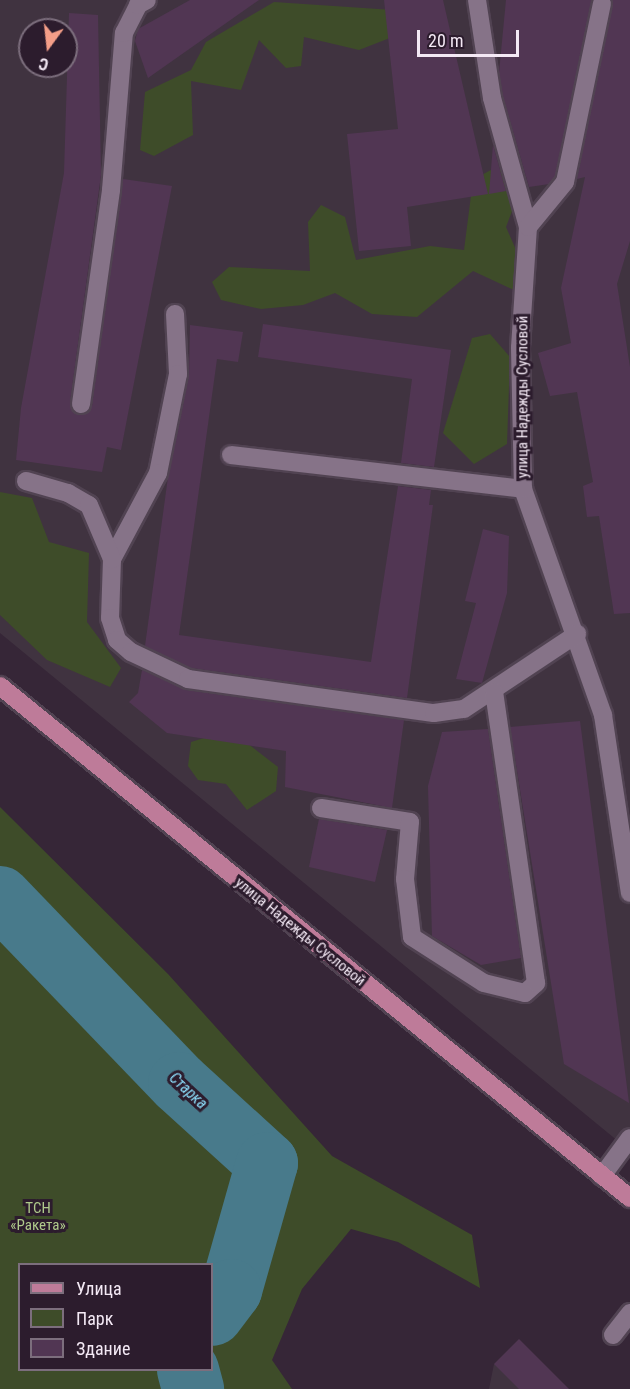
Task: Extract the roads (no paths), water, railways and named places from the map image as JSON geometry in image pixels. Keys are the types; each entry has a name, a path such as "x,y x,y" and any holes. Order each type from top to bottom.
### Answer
{"main road":[{"name":"улица Надежды Сусловой","path":"0,686 630,1198"}],"lane":[{"path":"81,404 111,190 124,33 138,4 147,0"},
{"name":"улица Надежды Сусловой","path":"477,0 492,98 528,227 520,348 523,489 577,634 603,716 630,892"},
{"path":"528,227 565,182 602,4"},
{"path":"112,560 158,473 178,374 175,314"},
{"path":"231,455 523,489"},
{"path":"26,481 68,493 89,505 112,560 110,618 117,640 160,668 188,679 434,713 464,709 495,692 577,634"},
{"path":"321,808 410,822 405,879 412,937 484,983 525,993 536,983 495,692"},
{"path":"602,1176 630,1138"},
{"path":"613,1335 630,1313"}],"waterway":[{"name":"Старка","path":"0,897 179,1083 267,1163 231,1290 213,1314"},
{"name":"Старка","path":"188,1371 193,1389"}],"park label":[{"name":"ТСН «Ракета»","path":"38,1216"}]}
